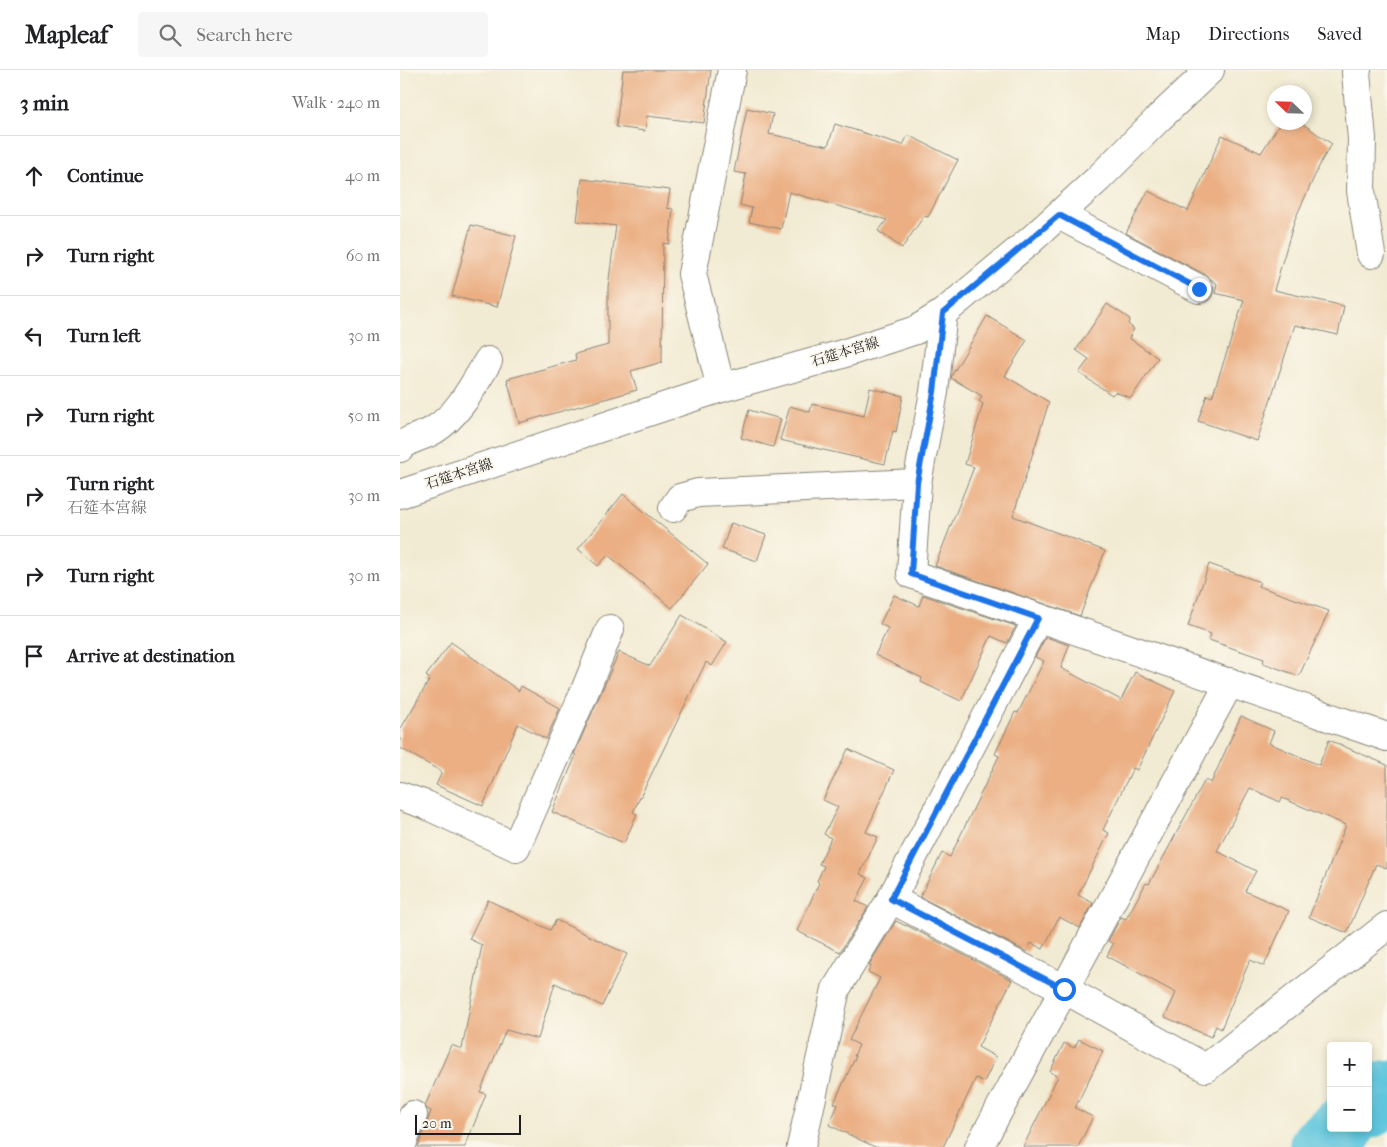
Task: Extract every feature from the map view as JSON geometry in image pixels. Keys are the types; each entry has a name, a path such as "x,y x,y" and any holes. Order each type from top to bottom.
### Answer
{"street":[{"path":"721,388 692,274 732,70"},
{"name":"石筵本宮線","path":"400,491 721,388 839,355 916,330 943,313 1059,215 1210,70"},
{"path":"1357,70 1362,139 1361,191 1371,254"},
{"path":"1059,215 1199,289"},
{"path":"943,313 934,392 917,483 911,574 1387,737"},
{"path":"400,448 409,440 435,430 454,414 468,395 488,361"},
{"path":"673,508 680,498 698,493 917,483"},
{"path":"801,1147 836,989 891,899 1038,618"},
{"path":"400,796 426,805 516,847 610,629"},
{"path":"979,1147 1230,682"},
{"path":"891,899 1064,989 1206,1068 1387,926"},
{"path":"401,1147 413,1115"}],"building":[{"path":"623,70 711,70 704,123 647,116 645,131 616,127"},
{"path":"747,108 773,114 769,134 828,146 835,124 903,145 908,135 958,160 928,217 924,216 902,248 878,231 887,220 789,192 781,229 749,222 752,208 740,205 746,174 734,172"},
{"path":"1276,130 1312,130 1332,144 1322,160 1295,219 1274,290 1344,306 1338,335 1295,325 1257,441 1198,421 1207,395 1212,397 1244,300 1215,293 1217,284 1206,275 1126,233 1148,191 1188,211 1222,135 1261,153"},
{"path":"582,179 670,190 667,208 673,209 669,244 663,243 662,362 631,371 637,390 519,423 507,379 576,360 575,354 608,345 608,287 616,226 577,221"},
{"path":"471,225 516,236 497,307 452,296"},
{"path":"1107,304 1130,319 1128,324 1134,329 1129,338 1158,358 1131,398 1115,392 1112,395 1079,373 1089,359 1076,350"},
{"path":"987,316 1027,340 1005,376 1049,402 1013,516 1105,551 1080,616 935,566 974,467 965,464 983,404 979,401 982,396 951,378"},
{"path":"870,388 903,396 896,432 893,431 885,464 780,440 790,406 810,412 812,404 864,416"},
{"path":"749,410 781,419 773,447 741,438"},
{"path":"623,494 708,564 672,608 608,555 598,566 578,549"},
{"path":"731,523 766,535 757,561 722,549"},
{"path":"1209,564 1260,582 1258,586 1329,611 1299,676 1263,663 1264,659 1209,640 1211,634 1188,626"},
{"path":"894,595 919,606 923,595 1016,626 1007,643 991,636 961,701 921,682 922,678 875,655 888,628 880,624"},
{"path":"682,615 727,642 712,666 706,662 633,812 637,814 624,843 552,812 576,755 574,754 619,652 650,666"},
{"path":"1046,637 1069,645 1061,668 1121,700 1135,672 1175,691 1137,770 1133,768 1103,830 1109,833 1078,895 1093,903 1080,928 1059,917 1043,949 1031,943 1027,952 920,897 942,853 950,857 999,756 995,754 1015,712 1018,713 1044,661 1035,657"},
{"path":"451,642 519,691 521,686 560,708 546,739 518,724 483,806 436,785 442,772 400,748 400,730 430,679 426,676"},
{"path":"1241,716 1274,731 1269,743 1319,765 1329,740 1387,765 1387,868 1376,864 1347,933 1309,917 1346,825 1282,798 1280,802 1250,788 1217,851 1256,871 1245,891 1289,911 1264,966 1250,960 1221,1029 1216,1026 1211,1037 1165,1017 1176,993 1107,956 1113,944 1108,941 1121,917 1126,919 1146,883 1149,884 1205,780 1211,783"},
{"path":"848,749 894,770 866,832 878,837 860,874 868,878 856,901 868,907 840,952 797,931 819,883 817,881 824,866 819,864 831,838 824,834 838,807 823,800"},
{"path":"488,900 550,930 556,920 627,954 602,1006 555,983 538,1039 506,1030 480,1092 486,1094 465,1147 418,1147 431,1111 425,1106 451,1045 462,1049 482,945 469,939"},
{"path":"896,921 1012,980 978,1047 996,1057 984,1082 976,1078 943,1147 875,1147 829,1125 838,1105 834,1103 856,1056 854,1056 859,1045 849,1040 880,978 868,972 871,966 869,965"},
{"path":"1079,1039 1103,1051 1075,1108 1093,1117 1078,1147 1023,1147 1058,1076 1050,1072 1064,1043 1074,1048"}],"waterway":[{"path":"1372,1104 1387,1092"},
{"path":"1321,1147 1338,1132"}],"route":[{"path":"1064,989 891,899 1038,618 911,574 917,483 934,392 943,313 1059,215 1199,289"}]}
